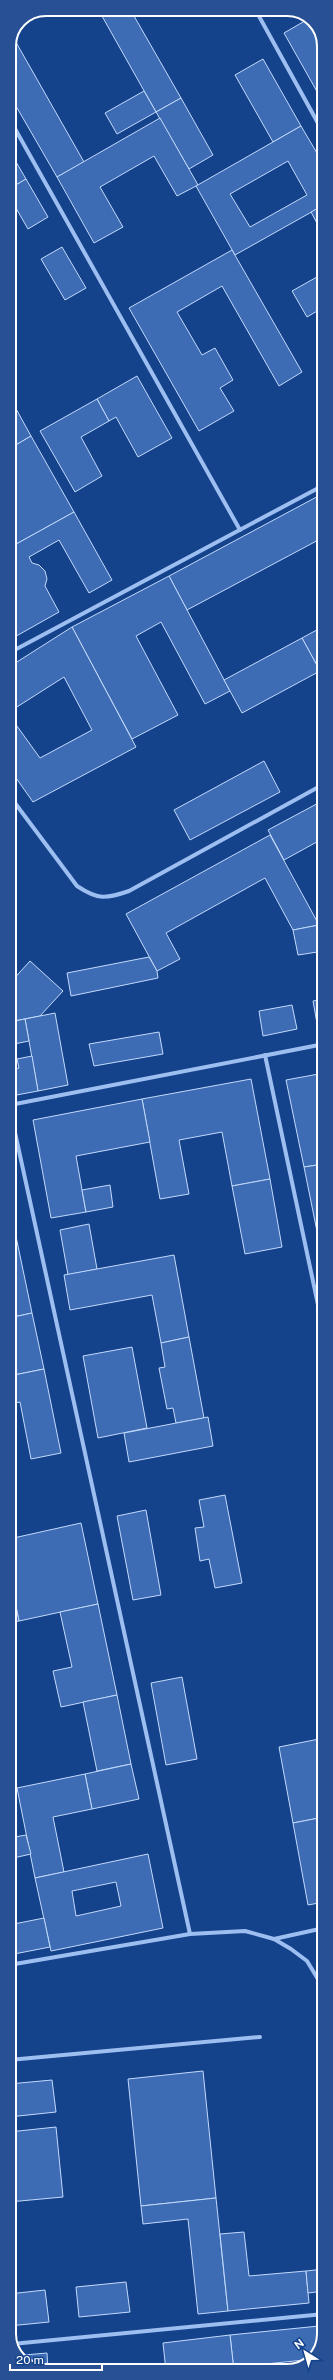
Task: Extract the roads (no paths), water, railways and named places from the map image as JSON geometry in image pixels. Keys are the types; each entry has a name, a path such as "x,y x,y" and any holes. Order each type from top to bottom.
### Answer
{"street":[{"path":"258,16 317,122"},
{"path":"16,130 240,530"},
{"path":"16,650 317,489"},
{"path":"16,804 77,886 91,895 108,898 129,891 317,788"},
{"path":"16,1104 317,1045"},
{"path":"265,1055 317,1300"},
{"path":"16,1137 190,1934"},
{"path":"274,1939 317,1930"},
{"path":"16,1964 190,1934 245,1931 274,1939 307,1961 317,1977"},
{"path":"16,2059 260,2037"},
{"path":"18,2343 317,2315"}]}
